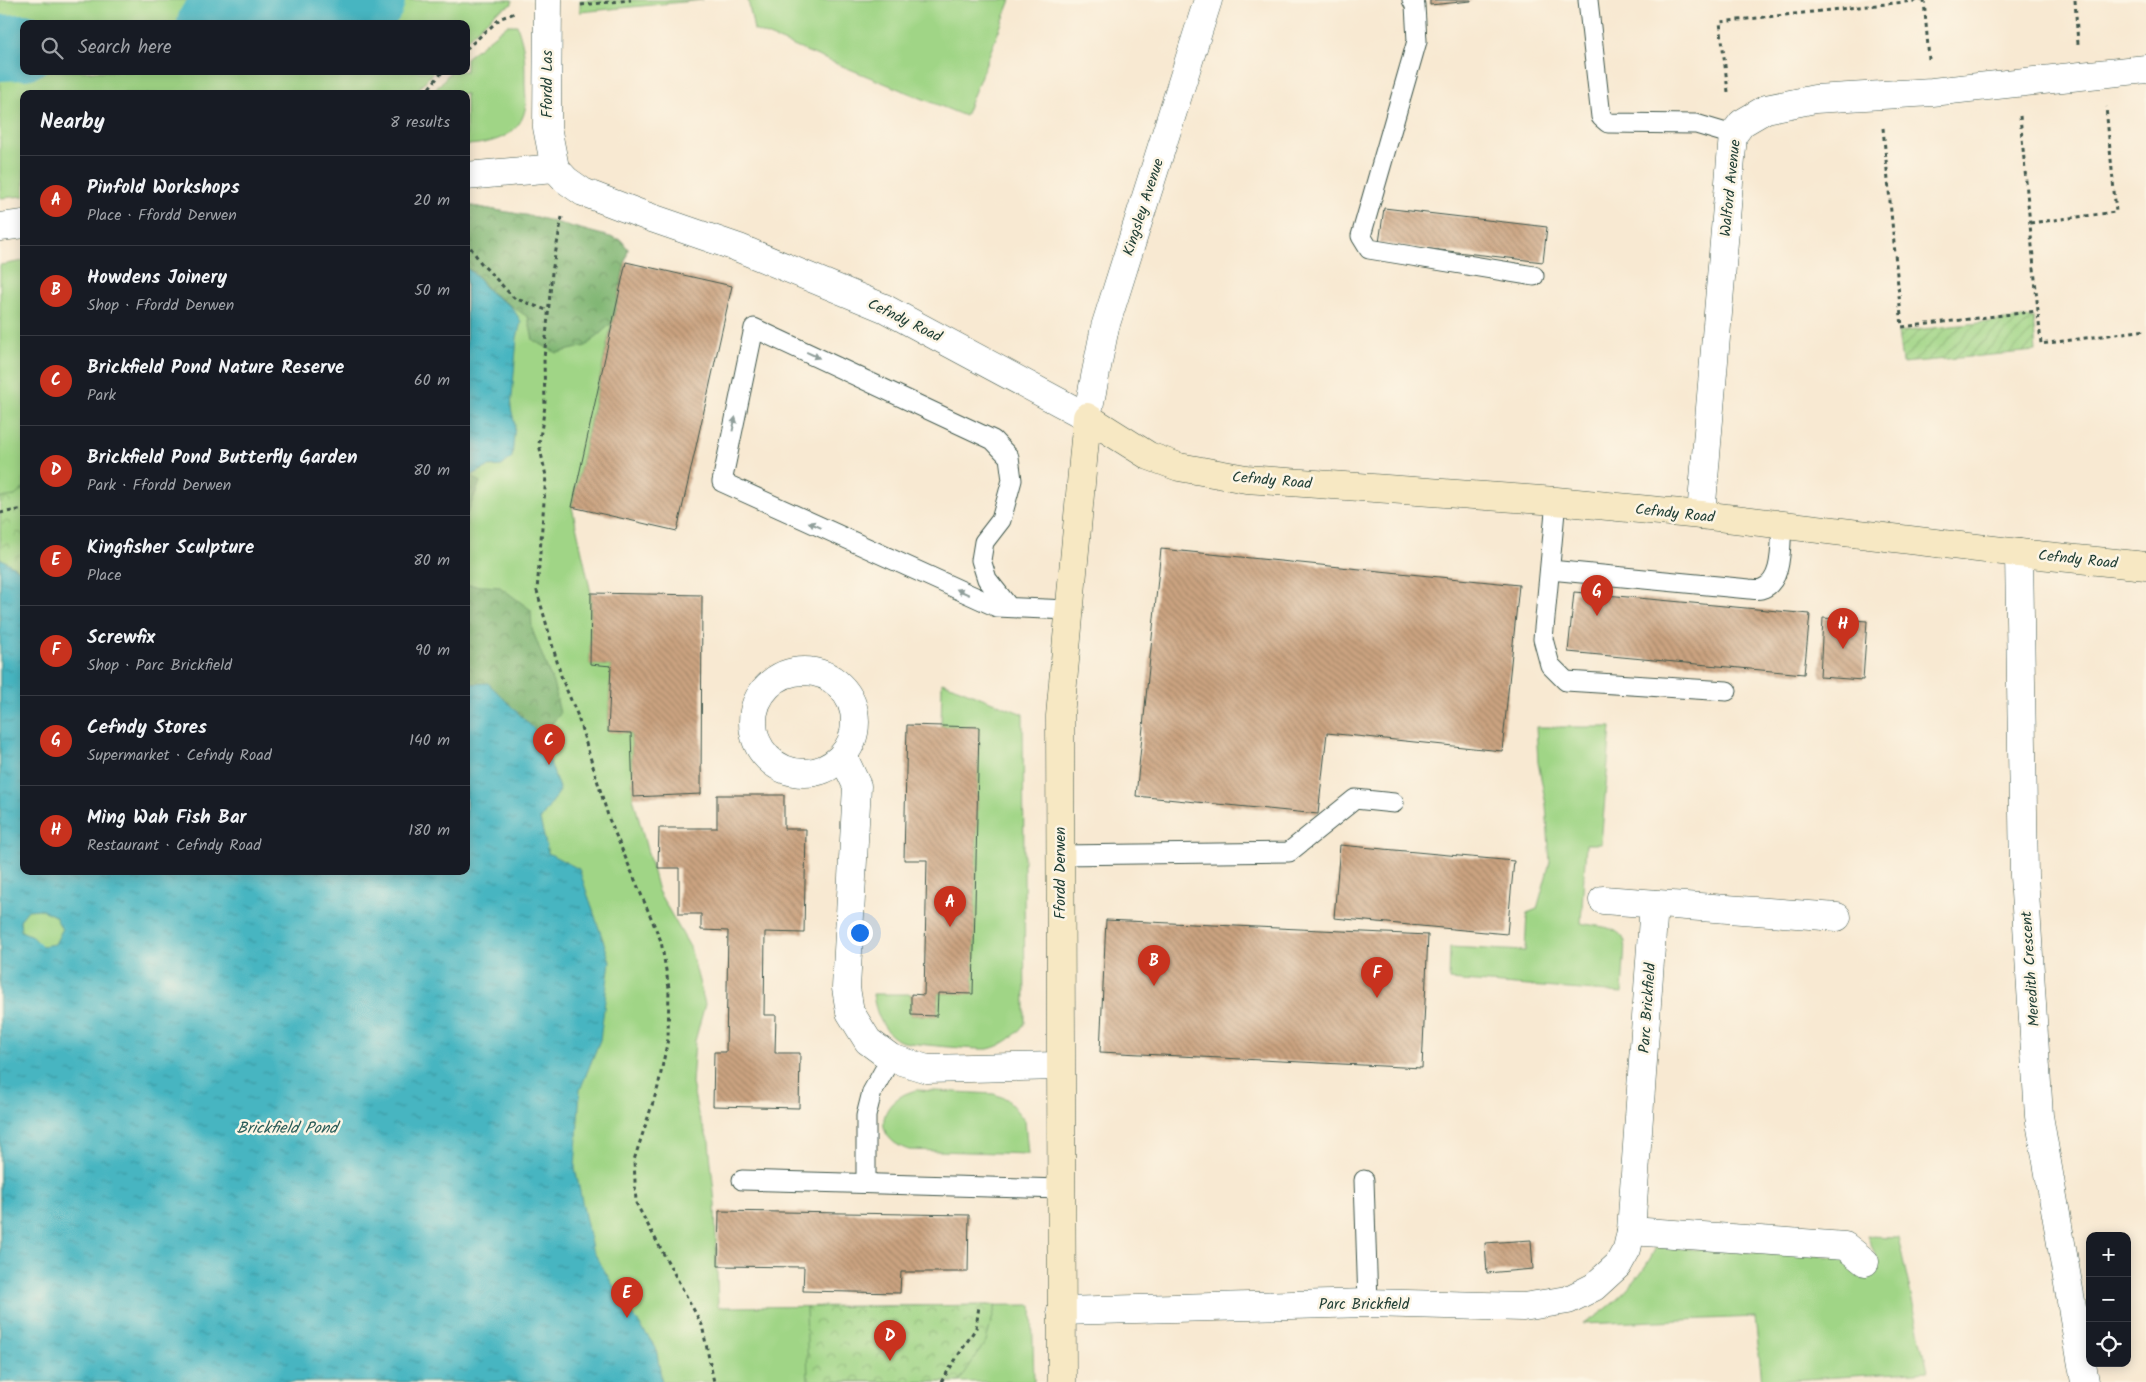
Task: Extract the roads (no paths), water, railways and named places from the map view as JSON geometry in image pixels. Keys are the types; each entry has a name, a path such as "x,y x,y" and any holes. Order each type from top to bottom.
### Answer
{"street":[{"name":"Kingsley Avenue","path":"1087,417 1105,327 1208,0"},
{"name":"Ffordd Las","path":"548,4 547,127 555,168"},
{"name":"Walford Avenue","path":"1701,515 1733,135 1742,123 1766,109 1815,99 1932,92 2146,69"},
{"name":"Cefndy Road","path":"555,168 566,180 583,192 739,248 884,308 1087,417 1148,456 1179,467 1246,479 1556,501 1701,515 2019,553 2146,566"},
{"path":"470,176 555,168"},
{"path":"0,227 20,224"},
{"name":"Ffordd Derwen","path":"1062,1382 1060,716 1087,417"},
{"name":"Meredith Crescent","path":"2019,553 2024,876 2039,1116 2084,1382"},
{"path":"843,756 857,786 846,988 850,1012 868,1041 891,1058 927,1069 1060,1066"},
{"path":"1603,900 1837,917"},
{"name":"Parc Brickfield","path":"1062,1321 1368,1303 1523,1307 1568,1300 1594,1287 1618,1265 1627,1249 1631,1231 1654,904"},
{"path":"1631,1231 1845,1246 1865,1262"},
{"name":"Ffordd Derwen","path":"1062,1321 1070,1382"}],"lane":[{"path":"1412,0 1415,4 1416,41 1362,236 1369,249 1534,276"},
{"path":"1588,0 1601,117 1608,123 1696,124 1733,135"},
{"path":"1009,607 987,579 981,560 984,542 1001,520 1012,480 1009,457 993,440 754,328 722,482 997,607 1069,610"},
{"path":"1556,501 1543,639 1550,665 1566,681 1727,691"},
{"path":"1550,570 1749,589 1761,588 1772,580 1778,570 1782,525"},
{"path":"1060,855 1289,852 1355,799 1394,803"},
{"path":"866,1183 866,1116 872,1092 891,1058"},
{"path":"742,1180 1061,1189"},
{"path":"1364,1180 1368,1303"}],"water":[{"path":"470,271 491,293 511,307 521,322 517,338 511,408 515,425 512,457 502,466 488,467 470,476"},
{"name":"Brickfield Pond","path":"0,558 20,570 20,875 470,875 470,684 488,683 541,736 560,791 540,820 548,853 579,869 610,961 600,1040 580,1090 575,1168 592,1249 617,1292 656,1348 662,1382 0,1382","holes":["40,909 55,916 62,930 55,944 42,946 32,936 21,931 20,920 28,910"]}],"waterway":[{"path":"237,20 372,0"},
{"path":"0,48 20,47"}],"place":[{"name":"Cefndy Stores","path":"1597,616"},
{"name":"Ming Wah Fish Bar","path":"1843,649"},
{"name":"Brickfield Pond Nature Reserve","path":"549,765"},
{"name":"Pinfold Workshops","path":"950,927"},
{"name":"Howdens Joinery","path":"1154,986"},
{"name":"Screwfix","path":"1377,998"},
{"name":"Kingfisher Sculpture","path":"627,1318"},
{"name":"Brickfield Pond Butterfly Garden","path":"890,1361"}]}
